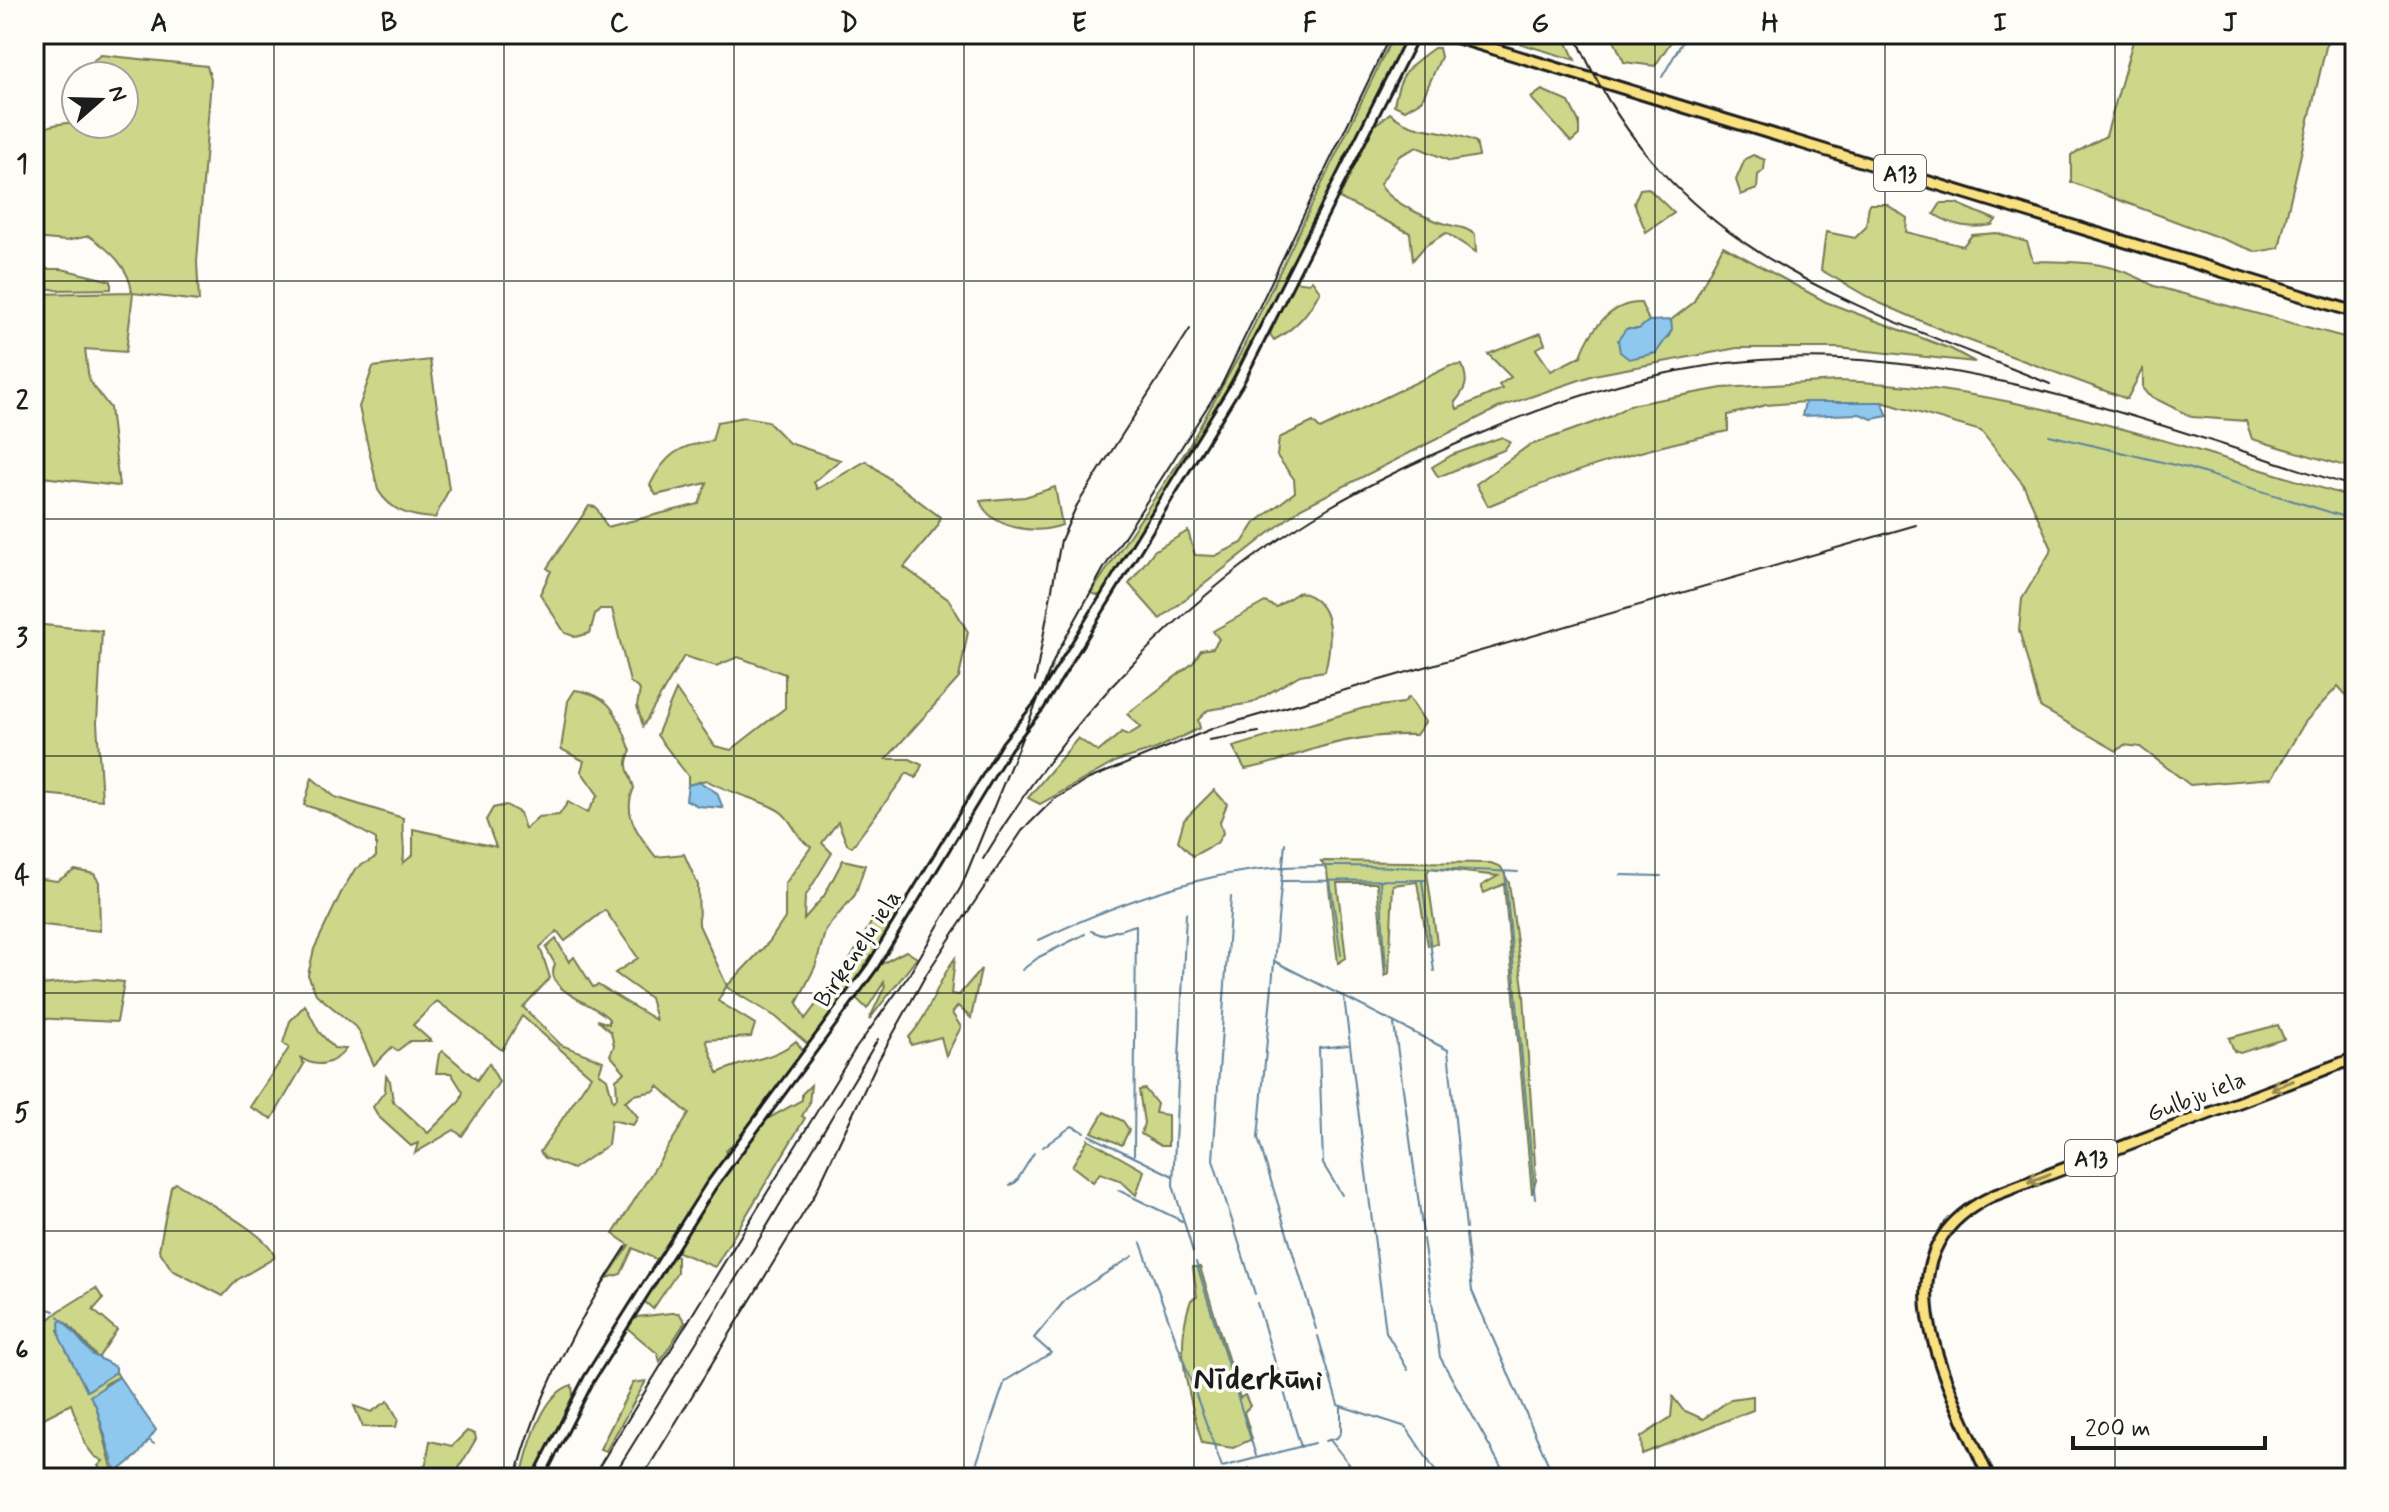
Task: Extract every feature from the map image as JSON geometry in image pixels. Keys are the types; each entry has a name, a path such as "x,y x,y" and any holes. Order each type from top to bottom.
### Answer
{"main road":[{"name":"Birķeneļu iela","path":"538,1478 589,1379 710,1187 872,967 1007,745 1039,706 1206,438 1238,382 1414,34"},
{"name":"A13","path":"1445,34 2355,312"},
{"name":"Gulbju iela","path":"1989,1478 1932,1344 1926,1312 1928,1274 1936,1246 1950,1225 1965,1211 2036,1179 2355,1058"}],"green space":[{"path":"1394,34 1406,34 1404,46 1204,433 1100,596 1091,593 1188,448 1240,354"},
{"path":"1489,34 1563,34 1575,60"},
{"path":"1611,34 1676,34 1655,66 1624,62"},
{"path":"2135,34 2329,34 2279,248 2257,252 2071,182 2071,155 2106,136"},
{"path":"1434,48 1439,48 1441,57 1422,100 1405,110 1394,105 1406,72"},
{"path":"101,55 207,66 211,79 197,262 199,301 133,293 126,352 85,349 89,380 110,408 119,486 34,476 34,294 132,292 127,275 117,260 89,236 66,241 34,238 34,168 40,165 34,133 60,124 60,140 140,140 140,60 94,60"},
{"path":"1542,90 1569,102 1579,122 1579,135 1571,142 1531,98"},
{"path":"1390,113 1410,125 1476,142 1479,156 1450,161 1417,147 1399,156 1380,184 1391,197 1409,208 1471,232 1475,235 1476,252 1446,233 1425,246 1413,260 1410,233 1339,198 1374,126"},
{"path":"1753,155 1765,160 1764,170 1758,175 1757,189 1741,195 1736,180 1745,159"},
{"path":"1648,188 1674,213 1646,232 1634,203 1640,189"},
{"path":"1941,203 1956,203 1996,220 1992,225 1984,226 1955,224 1934,214"},
{"path":"1869,204 1886,204 1907,218 1906,232 1963,246 1972,235 1997,233 2027,242 2033,261 2081,262 2109,267 2154,286 2355,340 2355,469 2252,439 2246,421 2192,417 2148,395 2143,389 2143,368 2127,399 1949,333 1875,301 1821,270 1826,232 1855,238 1866,227"},
{"path":"1723,246 1826,302 1951,349 1975,362 1839,348 1737,348 1594,375 1498,408 1301,508 1160,619 1129,584 1154,551 1188,531 1195,555 1215,556 1242,543 1255,523 1295,492 1294,479 1277,456 1279,438 1313,422 1320,429 1450,366 1462,365 1466,381 1455,402 1457,409 1502,389 1499,385 1511,377 1488,354 1541,333 1545,344 1536,349 1551,371 1581,356 1603,319 1630,304 1641,303 1649,321 1639,329 1658,345 1662,343 1669,335 1671,320 1693,303"},
{"path":"34,269 62,269 111,281 111,289 57,290 34,286"},
{"path":"1312,280 1320,291 1311,306 1295,325 1274,340 1270,334 1293,281 1309,283"},
{"path":"430,360 449,489 435,518 403,512 389,504 378,490 359,407 373,367"},
{"path":"1837,381 1904,385 2035,407 2164,440 2355,498 2355,705 2338,686 2305,722 2272,778 2190,785 2140,747 2124,745 2117,751 2040,707 2019,630 2022,599 2052,549 2023,484 1981,431 1882,402 1766,405 1728,415 1728,431 1606,462 1488,506 1476,484 1528,446 1609,417 1630,405 1722,388"},
{"path":"744,417 767,421 789,443 840,460 814,482 817,489 866,461 940,517 938,526 904,567 949,600 968,632 959,678 886,759 910,759 922,765 916,778 907,773 852,847 847,844 838,822 822,843 832,853 805,897 804,919 824,896 843,860 865,865 855,895 826,929 815,967 797,1003 805,1019 851,958 880,907 899,916 810,1046 776,1017 726,987 718,1001 755,1024 751,1037 706,1040 718,1073 768,1056 796,1041 805,1054 745,1132 726,1151 729,1154 657,1260 633,1248 621,1274 607,1278 629,1245 613,1234 689,1114 658,1086 655,1091 634,1095 625,1101 638,1117 633,1125 611,1120 608,1145 573,1169 545,1158 540,1152 591,1076 522,1016 502,1050 437,1001 413,1025 431,1041 410,1041 397,1051 392,1047 374,1065 358,1029 316,994 308,975 314,949 341,893 355,869 376,857 376,839 330,813 304,805 312,778 335,797 403,818 403,863 413,855 413,829 496,847 486,820 493,808 506,805 520,813 525,829 538,817 559,815 568,802 587,813 598,795 581,771 584,761 561,749 568,701 575,690 598,697 613,710 631,751 627,766 634,788 630,807 634,825 656,857 684,854 698,885 699,925 727,986 769,942 785,918 785,884 811,847 776,809 706,780 688,785 688,776 657,735 676,690 715,746 731,750 785,708 785,674 738,657 716,666 684,656 643,726 637,706 640,690 630,682 612,609 600,609 595,614 590,633 576,637 565,633 540,594 551,571 547,568 589,506 596,507 607,527 699,504 707,483 656,495 650,485 661,466 674,453 690,445 712,441 717,422","holes":["605,910 638,958 615,973 650,998 656,1020 598,985 593,987 574,957 569,962 556,939 546,948 555,964 553,974 556,982 609,1019 609,1024 597,1020 611,1032 614,1046 610,1055 625,1072 616,1079 617,1098 613,1101 607,1079 599,1073 603,1061 561,1045 523,1007 550,978 540,947 557,931 565,941"]},
{"path":"1502,437 1510,442 1504,450 1438,477 1432,467 1452,455"},
{"path":"1055,487 1062,525 1051,528 1027,529 1004,524 994,518 980,501 1025,497"},
{"path":"1299,592 1320,604 1325,613 1330,636 1325,671 1300,675 1252,703 1208,710 1198,720 1200,728 1156,749 1117,761 1040,804 1028,798 1078,738 1098,752 1122,732 1128,735 1141,727 1127,714 1193,663 1201,650 1213,648 1219,639 1213,631 1265,602 1276,607"},
{"path":"34,624 102,631 97,723 102,800 34,793"},
{"path":"1409,697 1425,722 1416,735 1350,740 1245,769 1233,747 1364,708 1403,703"},
{"path":"1214,790 1227,804 1220,822 1223,833 1217,843 1193,856 1178,841 1184,820"},
{"path":"1321,861 1491,863 1501,867 1509,883 1524,995 1536,1180 1532,1194 1504,884 1484,893 1481,886 1498,876 1430,868 1427,873 1437,943 1428,946 1417,882 1393,885 1389,973 1385,976 1377,883 1337,883 1346,958 1338,963 1327,871"},
{"path":"75,870 94,874 99,882 100,931 34,924 34,878 57,881"},
{"path":"906,951 917,958 869,1020 884,982 867,1009 856,998 881,964"},
{"path":"955,958 951,994 959,995 981,969 971,1018 958,1006 952,1013 961,1027 946,1056 941,1037 911,1045 909,1037 923,1018"},
{"path":"94,979 124,982 117,1022 34,1018 34,986"},
{"path":"305,1005 319,1032 334,1048 346,1049 336,1059 324,1064 300,1057 304,1064 272,1119 250,1107 289,1048 283,1043 290,1021"},
{"path":"2278,1025 2284,1039 2240,1053 2234,1051 2229,1038"},
{"path":"443,1051 477,1080 489,1063 499,1082 462,1136 454,1130 415,1153 418,1143 411,1146 379,1117 373,1107 385,1091 386,1076 390,1081 393,1101 428,1133 460,1101 463,1092 451,1073 436,1073 439,1054"},
{"path":"811,1085 809,1104 802,1116 805,1118 715,1267 678,1252 676,1248 760,1123 802,1100 802,1094"},
{"path":"1145,1089 1157,1104 1155,1113 1168,1115 1168,1146 1161,1146 1141,1134 1144,1123 1139,1090"},
{"path":"1104,1112 1123,1121 1129,1130 1122,1145 1092,1132"},
{"path":"1088,1139 1144,1171 1136,1195 1120,1180 1100,1173 1093,1182 1072,1166"},
{"path":"176,1183 249,1229 272,1250 274,1258 237,1280 223,1296 172,1270 159,1250 171,1187"},
{"path":"677,1256 677,1273 653,1309 644,1301 671,1257"},
{"path":"1193,1267 1200,1267 1240,1398 1245,1395 1250,1406 1244,1412 1252,1439 1233,1448 1202,1443 1188,1389 1183,1337 1191,1300 1197,1297"},
{"path":"96,1288 103,1299 93,1310 117,1330 98,1358 68,1324 58,1330 87,1391 116,1372 119,1377 105,1384 96,1405 112,1468 121,1475 118,1478 110,1478 98,1466 103,1461 94,1456 85,1444 71,1404 34,1423 34,1332 59,1311"},
{"path":"679,1313 685,1322 660,1362 658,1354 626,1327 637,1317"},
{"path":"646,1381 606,1451 600,1449 633,1383"},
{"path":"572,1385 573,1395 534,1478 521,1478 544,1411 561,1390"},
{"path":"1753,1396 1753,1410 1642,1454 1641,1437 1671,1417 1673,1397 1683,1410 1703,1419 1731,1399"},
{"path":"388,1401 398,1419 396,1427 363,1427 354,1406 371,1412"},
{"path":"467,1431 475,1434 476,1439 453,1478 418,1478 426,1463 430,1441 452,1446"}],"water":[{"path":"1671,320 1672,330 1656,353 1629,359 1620,352 1618,340 1626,329 1639,329 1649,321"},
{"path":"1805,402 1882,402 1888,416 1872,419 1860,414 1802,416"},
{"path":"700,782 717,793 723,808 698,806 686,800 688,785"},
{"path":"63,1320 93,1355 116,1367 116,1372 87,1391 60,1338 59,1322"},
{"path":"119,1377 156,1430 138,1455 116,1473 96,1406 90,1396"}],"waterway":[{"path":"1662,77 1687,34"},
{"path":"2049,435 2187,468 2355,520"},
{"path":"1285,843 1258,1138 1316,1329"},
{"path":"1039,940 1097,914 1158,892 1253,870 1343,866 1518,872"},
{"path":"1505,873 1535,1199"},
{"path":"1621,875 1661,876"},
{"path":"1380,880 1386,971"},
{"path":"1283,881 1425,880"},
{"path":"1330,881 1341,955"},
{"path":"1422,881 1434,971"},
{"path":"1231,897 1213,1160 1255,1294"},
{"path":"1186,913 1173,1185 1193,1252"},
{"path":"1091,931 1102,935 1136,925 1134,1155"},
{"path":"1022,970 1039,957 1085,934"},
{"path":"1274,961 1448,1050 1466,1228"},
{"path":"1344,997 1386,1332 1408,1370"},
{"path":"1394,1024 1423,1233"},
{"path":"1342,1195 1323,1164 1319,1048 1348,1045"},
{"path":"1043,1147 1072,1126 1084,1132"},
{"path":"1089,1135 1173,1176"},
{"path":"1010,1185 1016,1182 1034,1153"},
{"path":"1118,1190 1182,1221"},
{"path":"1466,1234 1472,1291 1550,1468"},
{"path":"1423,1239 1440,1357 1505,1474"},
{"path":"1141,1243 1222,1467 1314,1443"},
{"path":"977,1462 1005,1381 1051,1353 1034,1338 1067,1298 1133,1256"},
{"path":"1196,1262 1256,1456"},
{"path":"1257,1303 1301,1447"},
{"path":"42,1307 54,1311"},
{"path":"58,1316 61,1320"},
{"path":"1318,1336 1338,1405 1406,1427 1440,1478"},
{"path":"1325,1441 1337,1438 1341,1432 1341,1406"},
{"path":"1330,1440 1360,1478"},
{"path":"150,1441 154,1444"},
{"path":"1249,1468 1252,1478"},
{"path":"972,1475 974,1469"}],"railway":[{"path":"592,1478 854,1051 909,975 961,887 1056,655 1104,568 1222,384 1391,34"},
{"path":"1575,34 1614,109 1660,170 1713,219 1772,260 1836,295 1904,326 2050,384"},
{"path":"1035,681 1061,540 1077,505 1190,329"},
{"path":"983,859 1052,757 1092,709 1134,662 1227,578 1328,508 1383,478 1527,415 1625,383 1725,363 1776,359 1829,358 1942,370 2061,396 2355,487"},
{"path":"642,1478 814,1196 878,1061 927,973 1022,831 1053,800 1089,779 1214,728 1916,525"},
{"path":"1209,740 1259,732"},
{"path":"612,1478 741,1270 878,1039"},
{"path":"516,1478 535,1417 561,1358 626,1247"}],"district":[{"name":"Nīderkūni","path":"1258,1377"}]}
